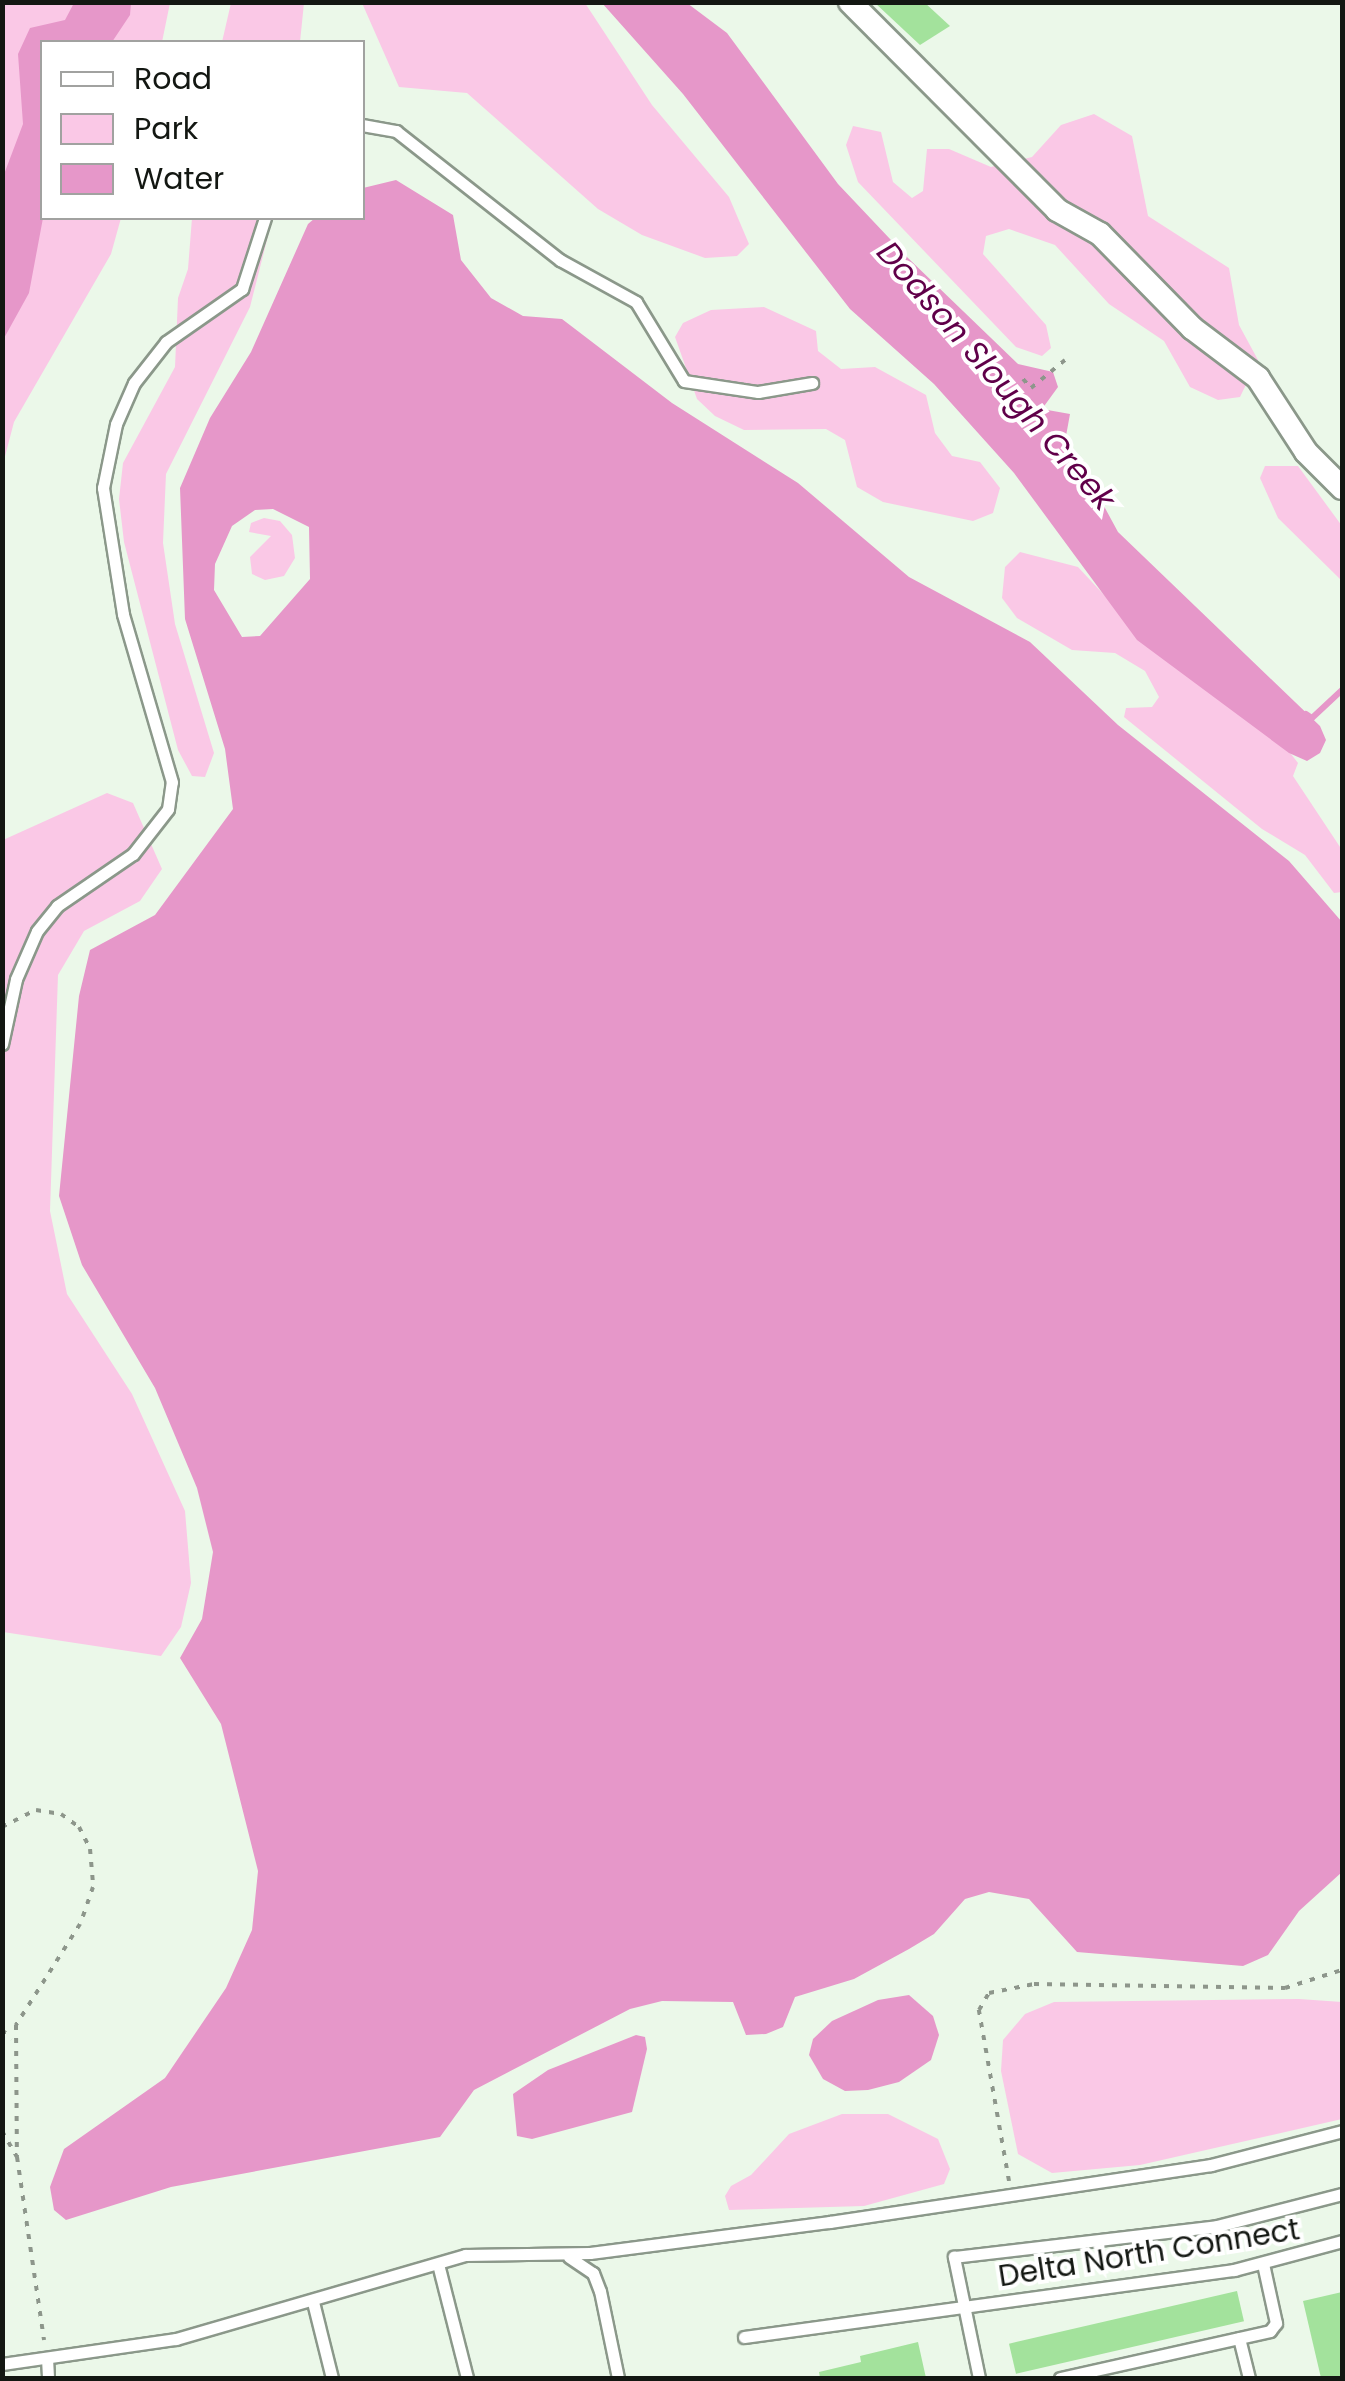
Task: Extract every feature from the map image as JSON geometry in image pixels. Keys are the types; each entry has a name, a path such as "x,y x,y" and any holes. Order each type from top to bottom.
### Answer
{"street":[{"path":"850,2 1057,210 1100,234 1192,328 1258,378 1306,452 1336,481"}],"lane":[{"path":"365,126 396,131 560,260 636,302 684,381 758,392 812,383"},
{"path":"2,1044 16,979 36,931 57,906 133,854 168,809 172,782 124,614 103,488 116,424 134,383 166,342 242,289 264,220"},
{"path":"2,2364 161,2342 438,2264 506,2251 566,2255 1012,2196 1211,2165 1342,2131"},
{"path":"979,2378 954,2257 1217,2226 1342,2194"},
{"name":"Delta North Connect","path":"744,2338 1263,2264 1342,2241"},
{"path":"566,2255 585,2265 600,2291 618,2378"},
{"path":"438,2264 467,2378"},
{"path":"1060,2378 1239,2338 1276,2323 1263,2264"},
{"path":"313,2302 332,2378"},
{"path":"1239,2338 1249,2378"},
{"path":"46,2358 48,2378"}],"path":[{"path":"1023,379 1031,388 1064,360"},
{"path":"2,1827 36,1810 61,1814 79,1827 90,1850 93,1887 80,1924 12,2039 17,2157 46,2358"},
{"path":"1012,2196 979,2010 989,1993 1034,1984 1284,1988 1342,1970"},
{"path":"2,2030 12,2039"},
{"path":"2,2131 17,2157"}],"green space":[{"path":"3,3 170,3 162,40 40,40 40,220 120,220 111,254 14,422 3,464"},
{"path":"231,3 304,3 300,40 222,40"},
{"path":"362,3 585,3 652,105 729,197 749,244 737,256 705,258 642,235 598,209 467,93 399,87"},
{"path":"1094,114 1132,136 1148,216 1229,268 1239,325 1258,360 1240,397 1218,400 1190,387 1164,341 1109,304 1055,245 1009,229 986,236 983,254 1046,325 1051,348 1042,356 1016,347 858,182 846,145 853,126 881,132 893,182 912,198 923,191 927,149 949,149 991,167 1032,157 1061,125"},
{"path":"192,220 268,220 270,228 250,307 166,474 163,543 175,624 214,753 205,777 192,776 178,750 124,542 119,499 123,463 175,367 178,298 188,269"},
{"path":"764,307 816,331 818,351 841,369 875,367 926,395 935,433 952,456 980,462 1000,488 993,513 973,521 883,502 857,487 845,440 826,429 744,430 715,416 697,399 675,337 683,323 711,310"},
{"path":"1265,466 1298,466 1342,526 1342,581 1278,518 1260,478"},
{"path":"264,518 280,521 292,535 295,558 284,576 265,580 252,574 250,557 271,536 249,532 251,523"},
{"path":"1020,552 1078,567 1157,652 1277,736 1298,763 1293,776 1342,850 1342,892 1334,893 1305,855 1262,829 1124,717 1126,708 1152,707 1159,697 1145,671 1115,653 1072,650 1017,618 1002,598 1005,567"},
{"path":"107,793 133,803 162,869 140,901 84,931 58,975 50,1211 67,1294 132,1394 185,1511 191,1583 181,1627 161,1656 3,1632 3,840"},
{"path":"1054,2002 1342,2002 1342,2119 1140,2165 1052,2173 1018,2154 1001,2071 1003,2040 1025,2014"},
{"path":"842,2114 888,2114 938,2139 950,2169 944,2184 864,2206 729,2210 725,2196 731,2186 751,2175 789,2134"}],"water":[{"path":"74,3 131,3 130,15 113,40 40,40 43,220 29,293 3,340 3,177 23,124 18,54 30,28 65,20"},
{"path":"602,3 687,3 727,33 838,184 908,258 1018,364 1053,372 1058,387 1042,409 1070,414 1066,436 1118,532 1320,726 1326,740 1320,753 1307,761 1289,753 1137,640 1014,473 934,384 850,309 683,94"},
{"path":"396,180 453,215 461,260 491,298 523,316 562,319 672,403 798,483 909,577 1030,642 1118,725 1289,861 1342,922 1342,1872 1299,1911 1268,1955 1243,1966 1077,1952 1029,1899 989,1892 965,1899 934,1934 854,1979 795,1997 783,2027 766,2034 746,2035 733,2002 662,2001 630,2009 474,2090 440,2137 171,2187 66,2220 54,2210 50,2187 64,2149 165,2078 226,1988 252,1930 258,1871 221,1724 180,1658 202,1619 213,1552 197,1488 155,1388 82,1265 59,1196 79,996 90,950 155,915 233,809 225,749 185,619 180,488 210,418 251,352 313,220 365,220 365,188","holes":["273,509 309,527 310,579 260,636 242,637 214,590 215,564 232,526 255,510"]},
{"path":"909,1995 933,2016 939,2035 931,2060 899,2082 868,2090 845,2091 823,2079 809,2055 813,2039 832,2021 878,2000"},
{"path":"636,2035 645,2037 647,2049 632,2112 532,2139 517,2136 513,2094 548,2070"}],"building":[{"path":"874,2 924,2 950,26 920,45"},
{"path":"1237,2291 1244,2321 1016,2374 1009,2344"},
{"path":"1342,2292 1342,2378 1321,2378 1303,2301"},
{"path":"918,2342 926,2378 820,2378 819,2372 861,2362 860,2356"}],"waterway":[{"name":"Dodson Slough Creek","path":"1306,714 1312,718 1342,690"}]}
